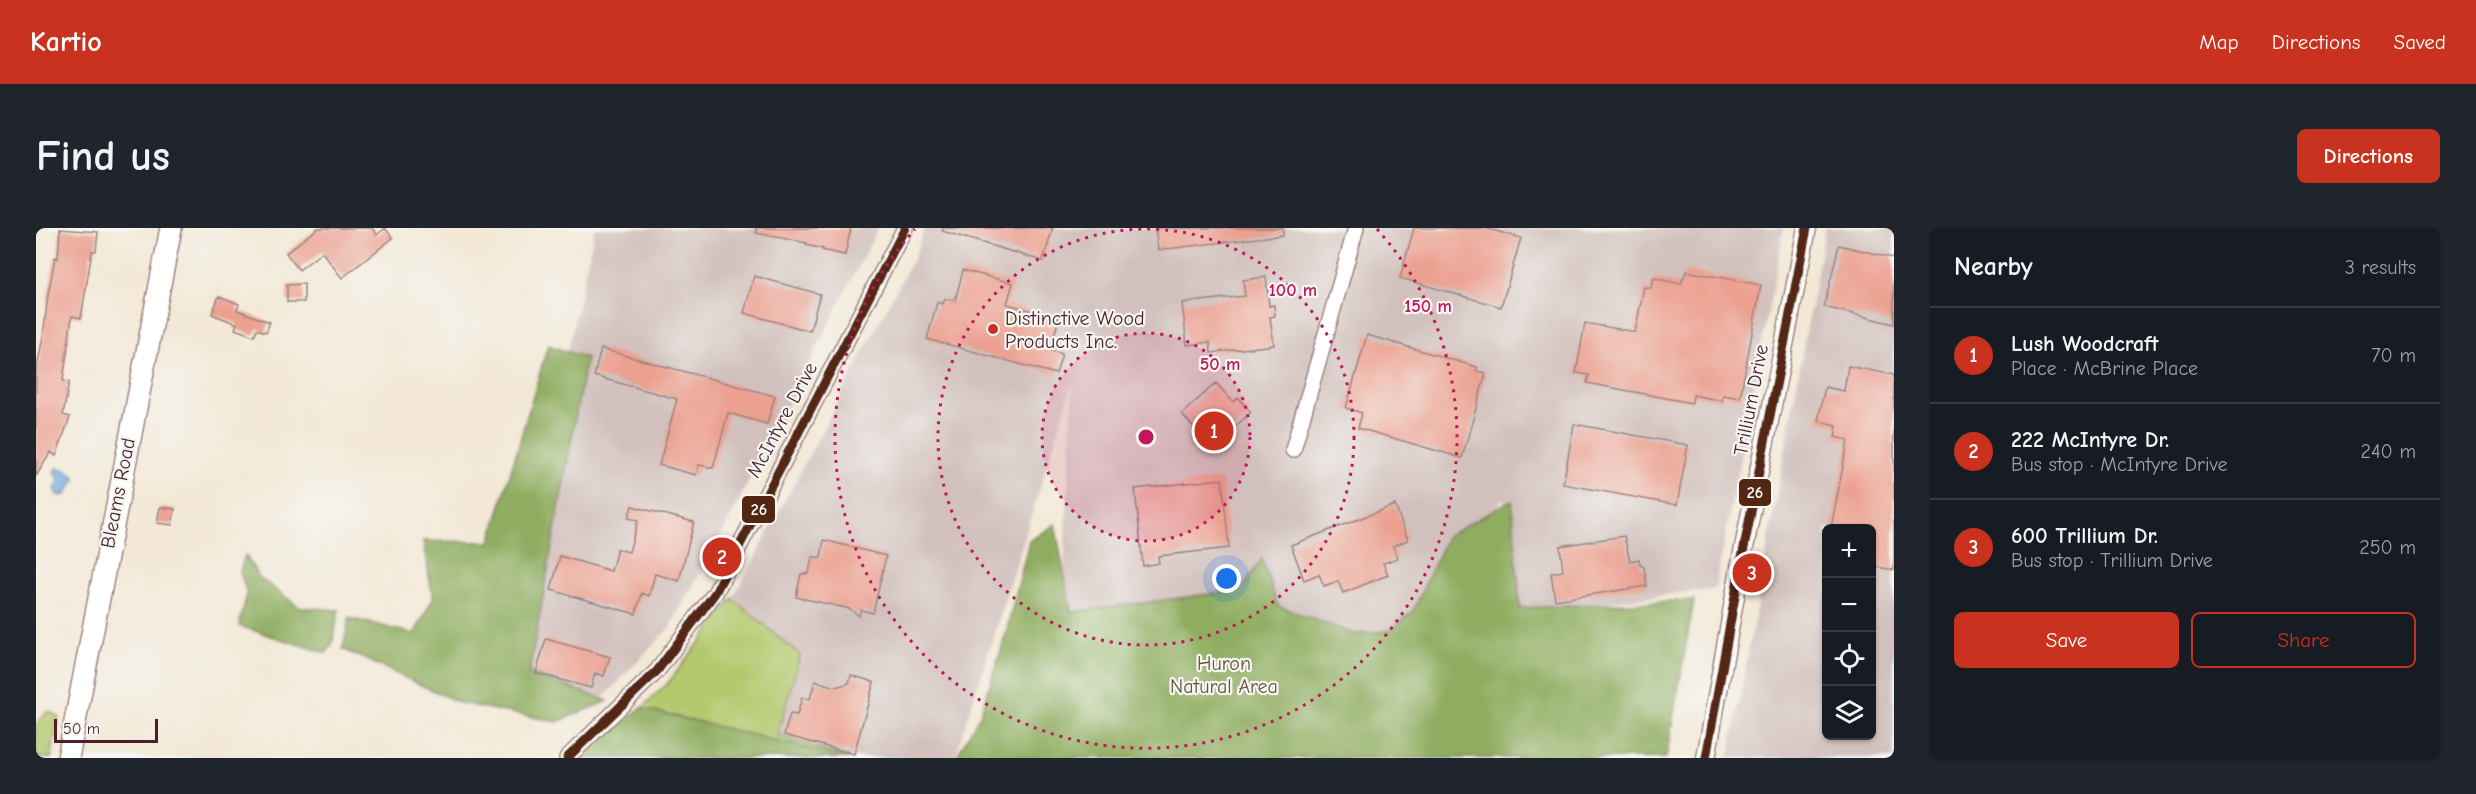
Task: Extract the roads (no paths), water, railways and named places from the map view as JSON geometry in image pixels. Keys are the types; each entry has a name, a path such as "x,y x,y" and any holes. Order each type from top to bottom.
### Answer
{"main road":[{"name":"Bleams Road","path":"68,758 171,228"}],"street":[{"name":"McIntyre Drive","path":"567,758 657,671 714,593 905,228"},
{"path":"1293,450 1356,228"},
{"name":"Trillium Drive","path":"1706,758 1740,568 1807,228"}],"water":[{"path":"57,468 74,475 75,480 65,495 60,496 56,494 55,489 60,481 54,473"}],"place":[{"name":"Distinctive Wood Products Inc.","path":"993,329"},
{"name":"Lush Woodcraft","path":"1214,431"},
{"name":"222 McIntyre Dr.","path":"722,557"},
{"name":"600 Trillium Dr.","path":"1752,573"}],"park label":[{"name":"Huron Natural Area","path":"1224,674"}]}
